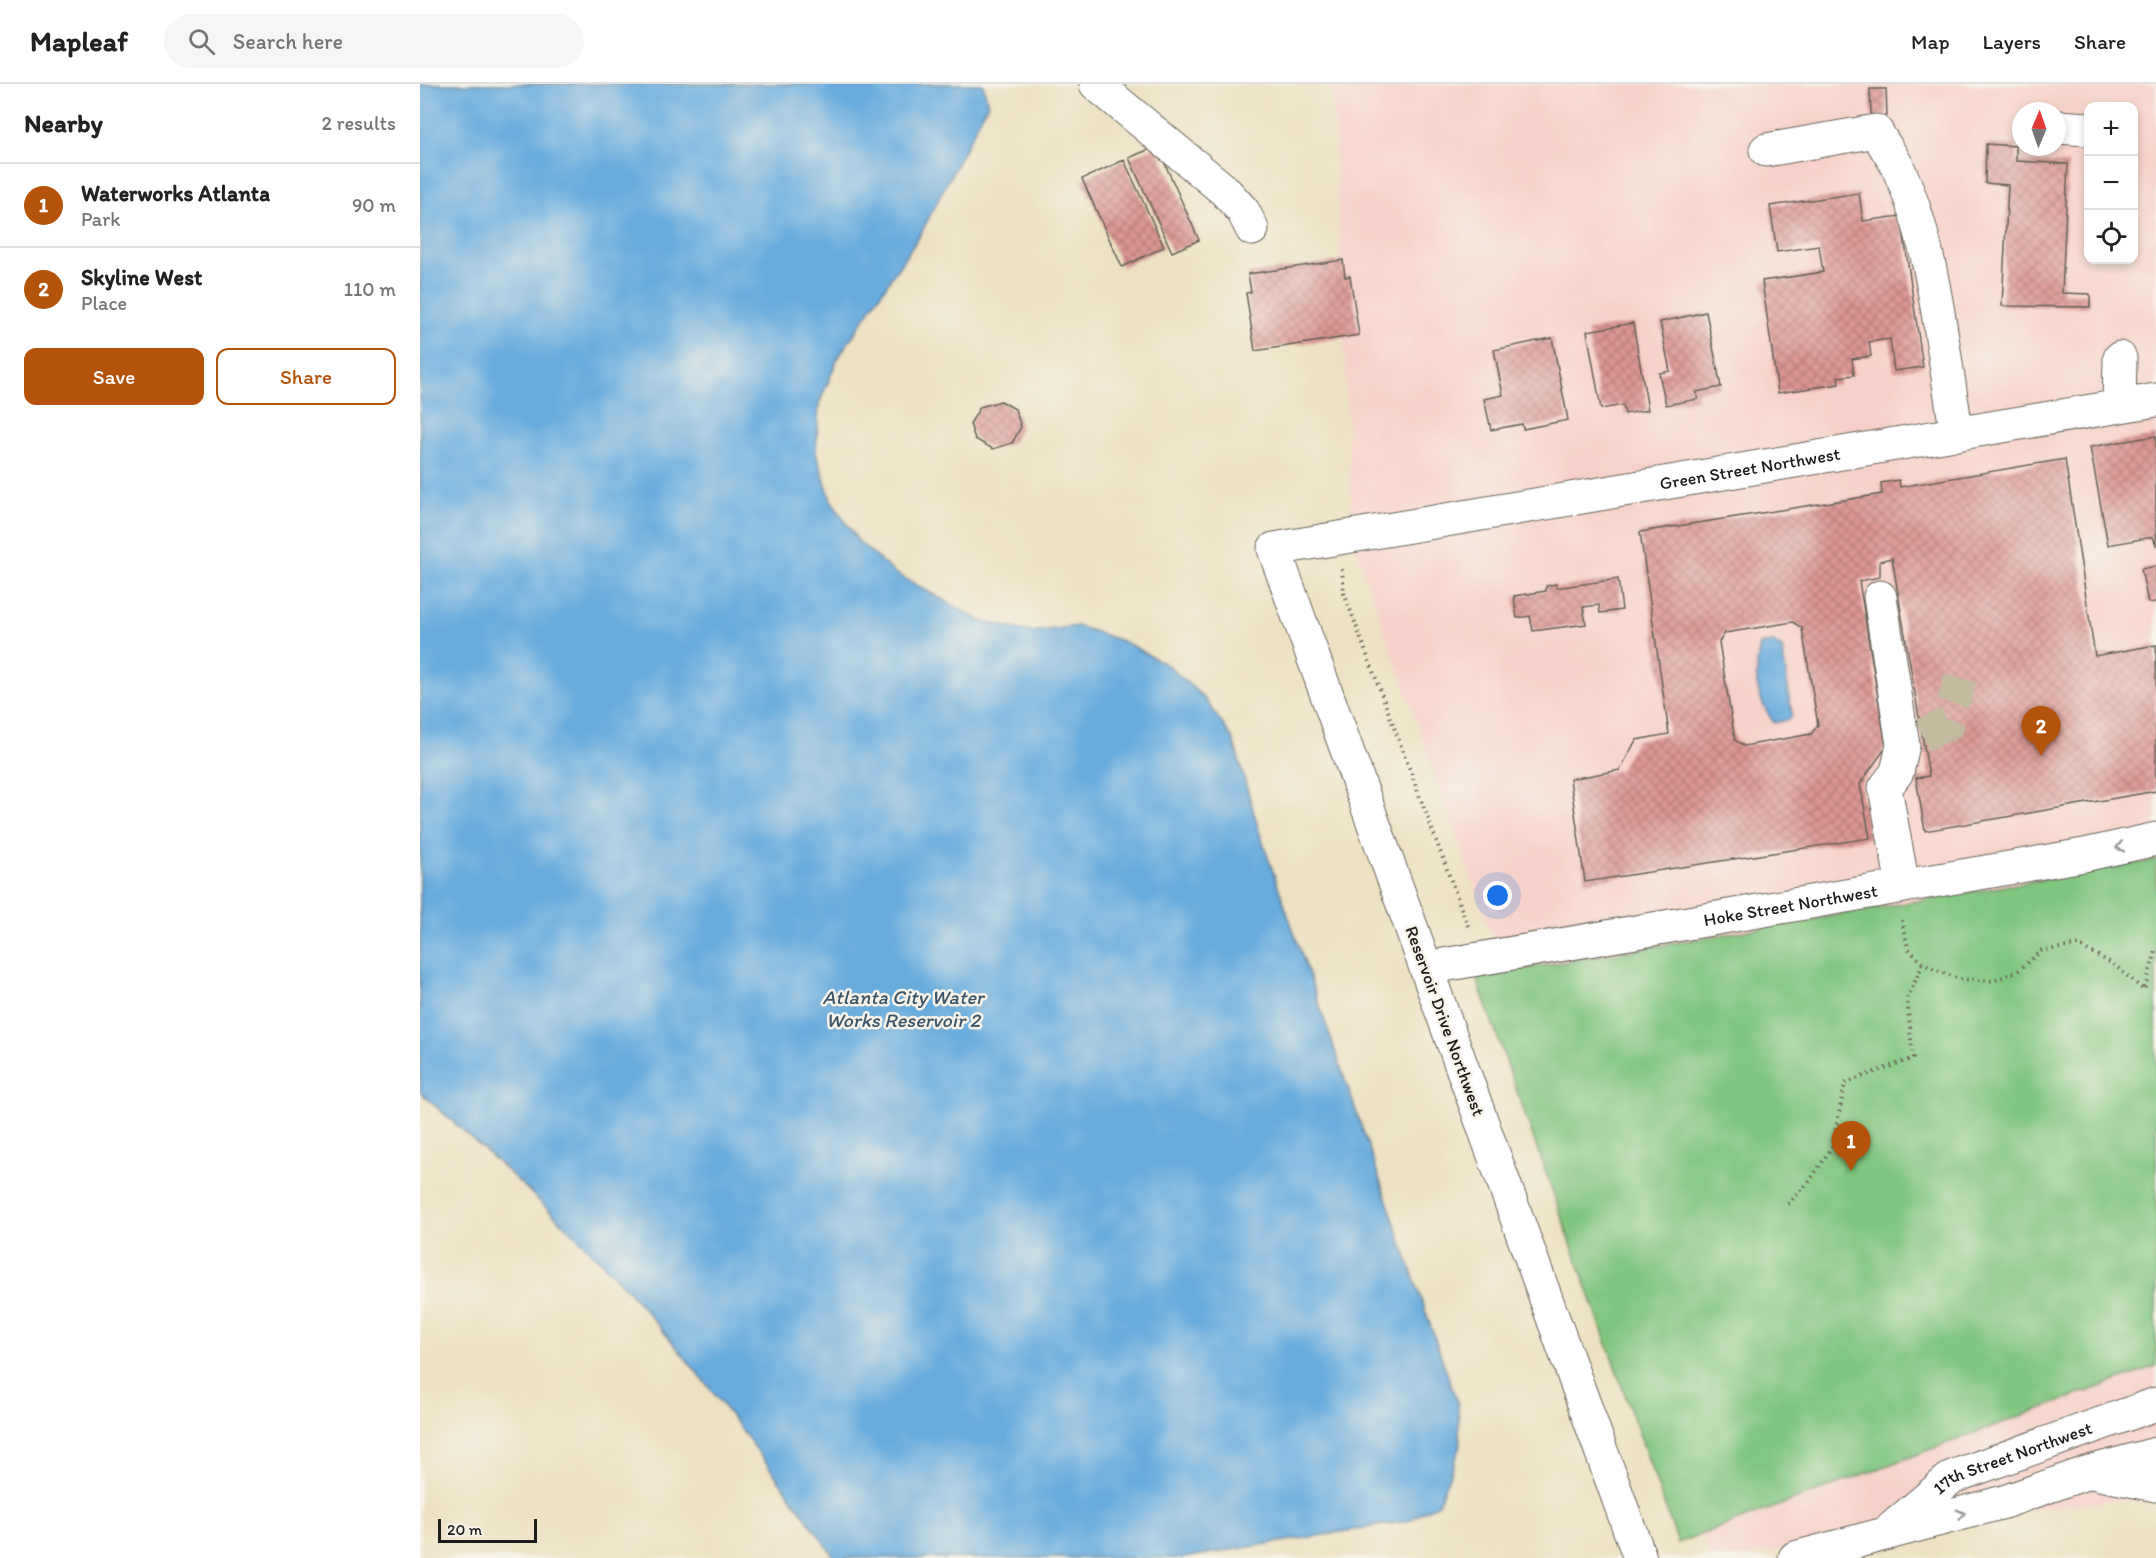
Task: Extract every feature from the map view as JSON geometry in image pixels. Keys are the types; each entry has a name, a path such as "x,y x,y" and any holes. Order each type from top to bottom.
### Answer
{"street":[{"path":"1096,84 1224,190 1243,211 1252,229"},
{"path":"2066,128 2084,129"},
{"path":"1766,150 1876,131 1898,169 1914,211 1929,273 1957,434"},
{"path":"2119,406 2120,358"},
{"name":"Green Street Northwest","path":"1344,537 2156,400"},
{"name":"Reservoir Drive Northwest","path":"1344,537 1274,549 1640,1558"},
{"path":"1880,597 1913,740 1897,772 1885,789 1899,887"},
{"name":"Hoke Street Northwest","path":"1426,968 2084,855 2156,839"},
{"name":"17th Street Northwest","path":"1884,1534 1952,1477 2156,1404"},
{"name":"17th Street Northwest","path":"1795,1558 2004,1502 2086,1473 2156,1454"},
{"path":"2086,1473 2120,1476 2156,1485"}],"path":[{"path":"1344,537 1342,571 1344,593 1470,930"},
{"path":"1899,887 1908,948 1923,964 1959,979 1994,981 2019,970 2041,951 2078,945 2114,964 2144,990 2156,951"},
{"path":"1788,1204 1809,1182 1832,1147 1845,1083 1913,1058 1907,999 1923,964"}],"shaded area":[{"path":"1332,84 2156,84 2156,1497 1974,1514 1738,1558 1710,1558 1353,541"}],"green space":[{"path":"2156,860 2156,1366 1678,1543 1476,977"}],"water":[{"name":"Atlanta City Water Works Reservoir 2","path":"420,84 983,84 988,104 920,235 838,358 819,404 816,453 831,500 858,541 895,573 981,621 1030,632 1078,626 1125,642 1169,666 1205,699 1233,739 1260,834 1458,1405 1460,1448 1438,1504 1408,1521 1183,1558 835,1558 711,1390 630,1293 554,1215 420,1092"},
{"path":"1773,642 1782,648 1792,714 1790,719 1774,723 1767,713 1757,685 1760,645"}],"building":[{"path":"1870,89 1886,89 1887,116 1871,116"},
{"path":"1986,144 2012,146 2012,156 2016,156 2016,161 2068,164 2062,293 2090,294 2090,307 2002,306 2008,185 1985,183"},
{"path":"1157,146 1199,240 1172,252 1129,158"},
{"path":"1124,160 1164,247 1122,267 1082,179"},
{"path":"1859,193 1863,221 1901,216 1923,367 1894,371 1890,339 1869,342 1871,356 1852,359 1854,375 1838,377 1839,384 1778,393 1762,281 1823,272 1819,246 1777,252 1770,206"},
{"path":"1343,260 1345,277 1350,276 1359,335 1255,351 1246,293 1251,292 1248,274"},
{"path":"1706,312 1721,387 1696,392 1698,399 1666,405 1659,373 1670,371 1660,322"},
{"path":"1633,323 1648,410 1625,414 1623,405 1601,409 1587,331"},
{"path":"1552,338 1568,420 1523,429 1522,424 1491,430 1484,399 1503,395 1494,350"},
{"path":"1001,401 1015,409 1021,427 1012,443 993,449 975,439 970,424 980,407"},
{"path":"2156,436 2156,546 2153,537 2108,545 2090,447"},
{"path":"2065,459 2095,656 2156,645 2156,791 1925,831 1916,778 1929,776 1892,558 1880,561 1880,577 1859,581 1886,747 1860,784 1870,838 1585,882 1570,779 1620,770 1636,740 1669,734 1640,532 1882,494 1881,483 1899,480 1900,487","holes":["1793,622 1802,628 1818,725 1811,734 1744,746 1735,740 1719,642 1725,633"]},
{"path":"2156,566 2156,602 2148,603 2141,569"},
{"path":"1618,579 1622,610 1600,613 1599,605 1583,607 1586,624 1533,631 1530,616 1517,618 1514,596 1546,591 1546,586 1556,584 1556,588"}],"tunnel":[{"path":"1922,735 1948,724 1960,678"}],"place":[{"name":"Skyline West","path":"2041,756"},
{"name":"Waterworks Atlanta","path":"1851,1171"}]}
